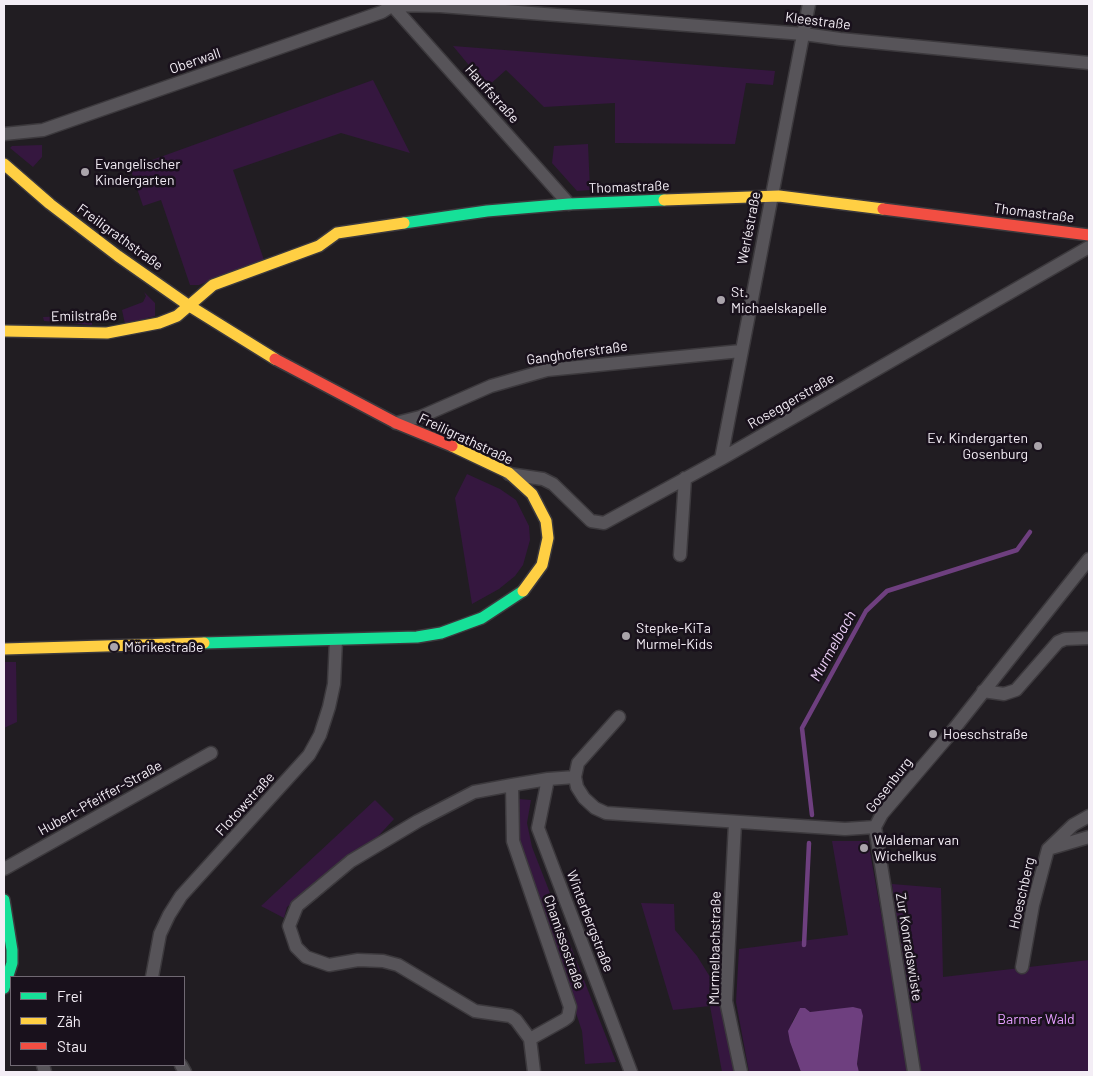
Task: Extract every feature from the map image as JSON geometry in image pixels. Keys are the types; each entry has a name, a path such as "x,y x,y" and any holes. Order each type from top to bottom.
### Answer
{"street":[{"name":"Werléstraße","path":"721,459 770,197 809,4"},
{"name":"Kleestraße","path":"392,5 440,6 804,34 1089,63"},
{"name":"Oberwall","path":"4,134 43,130 382,12 392,5"},
{"name":"Hauffstraße","path":"392,5 569,204"},
{"name":"Freiligrathstraße","path":"4,164 65,216 188,305 281,363 396,422 449,444 509,474 532,494 546,521 546,550 538,571 526,589 514,599 482,618 441,633 417,638 4,649"},
{"name":"Thomastraße","path":"188,305 213,285 319,246 337,233 487,211 569,204 770,197 1089,234"},
{"name":"Roseggerstraße","path":"509,474 543,479 554,484 591,521 604,523 721,459 1089,247"},
{"name":"Emilstraße","path":"4,331 107,333 159,323 177,316 188,305"},
{"name":"Ganghoferstraße","path":"396,422 420,417 491,386 540,372 741,351"},
{"path":"680,555 685,478"},
{"name":"Gosenburg","path":"575,777 577,787 584,798 594,808 606,813 845,829 876,827 882,814 1089,559"},
{"path":"983,691 1004,694 1016,690 1058,642 1065,639 1089,638"},
{"name":"Flotowstraße","path":"152,976 160,934 169,914 181,896 309,755 320,735 330,707 334,684 336,640"},
{"path":"534,1072 530,1040 516,1020 510,1016 475,1011 398,965 382,961 358,960 329,965 306,957 296,947 289,926 291,916 297,906 352,861 449,804 474,792 548,779 575,777 578,763 619,718"},
{"name":"Hubert-Pfeiffer-Straße","path":"4,869 211,753"},
{"name":"Winterbergstraße","path":"548,779 538,828 631,1072"},
{"name":"Chamissostraße","path":"512,785 513,841 570,1007 568,1017 530,1040"},
{"name":"Hoeschberg","path":"1022,967 1033,905 1048,849 1068,829 1089,816"},
{"name":"Murmelbachstraße","path":"735,823 726,1001 740,1072"},
{"name":"Zur Konradswüste","path":"876,827 914,1072"},
{"path":"1048,849 1089,837"},
{"path":"4,900 12,950 10,976"},
{"path":"4,988 10,978"}],"green space":[{"path":"453,46 775,71 773,85 746,83 735,144 615,143 615,103 544,107 506,70 487,87"},
{"path":"373,80 410,153 341,133 233,170 264,260 199,285 190,285 161,200 143,206 130,168"},
{"path":"588,144 590,190 577,191 552,163 554,146"},
{"path":"42,145 42,157 33,167 10,148 12,146"},
{"path":"144,292 155,303 155,316 125,324 122,310 143,302 146,296"},
{"path":"92,315 92,325 44,321 43,317"},
{"path":"467,474 500,489 516,500 529,526 530,540 523,565 515,576 499,589 472,604 455,498"},
{"path":"4,662 16,662 17,722 4,728"},
{"path":"519,799 531,800 527,823 532,847 616,1062 585,1064 582,1031 520,846 516,808"},
{"path":"375,800 394,819 371,844 287,907 284,918 261,906"},
{"name":"Barmer Wald","path":"832,841 868,841 884,930 898,928 892,884 941,888 943,977 1089,960 1089,1072 859,1072 857,1064 863,1016 834,1010 810,1012 800,1008 792,1022 790,1042 801,1072 749,1072 736,1002 739,949 848,935"},
{"path":"641,903 674,904 675,930 697,956 720,993 736,1072 722,1072 710,1006 673,1010"}],"shaded area":[{"path":"853,1007 861,1009 863,1016 857,1064 859,1072 801,1072 788,1031 800,1008 805,1008 810,1012"}],"waterway":[{"name":"Murmelbach","path":"812,815 802,728 866,611 887,591 1017,550 1030,532"},
{"name":"Murmelbach","path":"804,945 809,843"}],"traffic: fast":[{"path":"404,223 487,211 569,204 664,200"},
{"path":"204,643 417,637 441,633 482,618 523,591"},
{"path":"4,900 12,950 12,963 4,988"}],"traffic: slow":[{"path":"4,164 50,204 118,256 188,305 275,359"},
{"path":"664,200 779,196 883,209"},
{"path":"4,331 107,333 159,323 177,316 213,285 319,246 337,233 404,223"},
{"path":"452,446 509,473 532,494 546,521 548,538 542,565 523,591"},
{"path":"4,649 204,643"}],"traffic: jam":[{"path":"883,209 1089,235"},
{"path":"275,359 396,423 452,446"}],"place":[{"name":"Evangelischer Kindergarten","path":"85,172"},
{"name":"St. Michaelskapelle","path":"721,300"},
{"name":"Ev. Kindergarten Gosenburg","path":"1038,446"},
{"name":"Stepke-KiTa Murmel-Kids","path":"626,636"},
{"name":"Mörikestraße","path":"114,647"},
{"name":"Hoeschstraße","path":"933,734"},
{"name":"Waldemar van Wichelkus","path":"864,848"}]}
